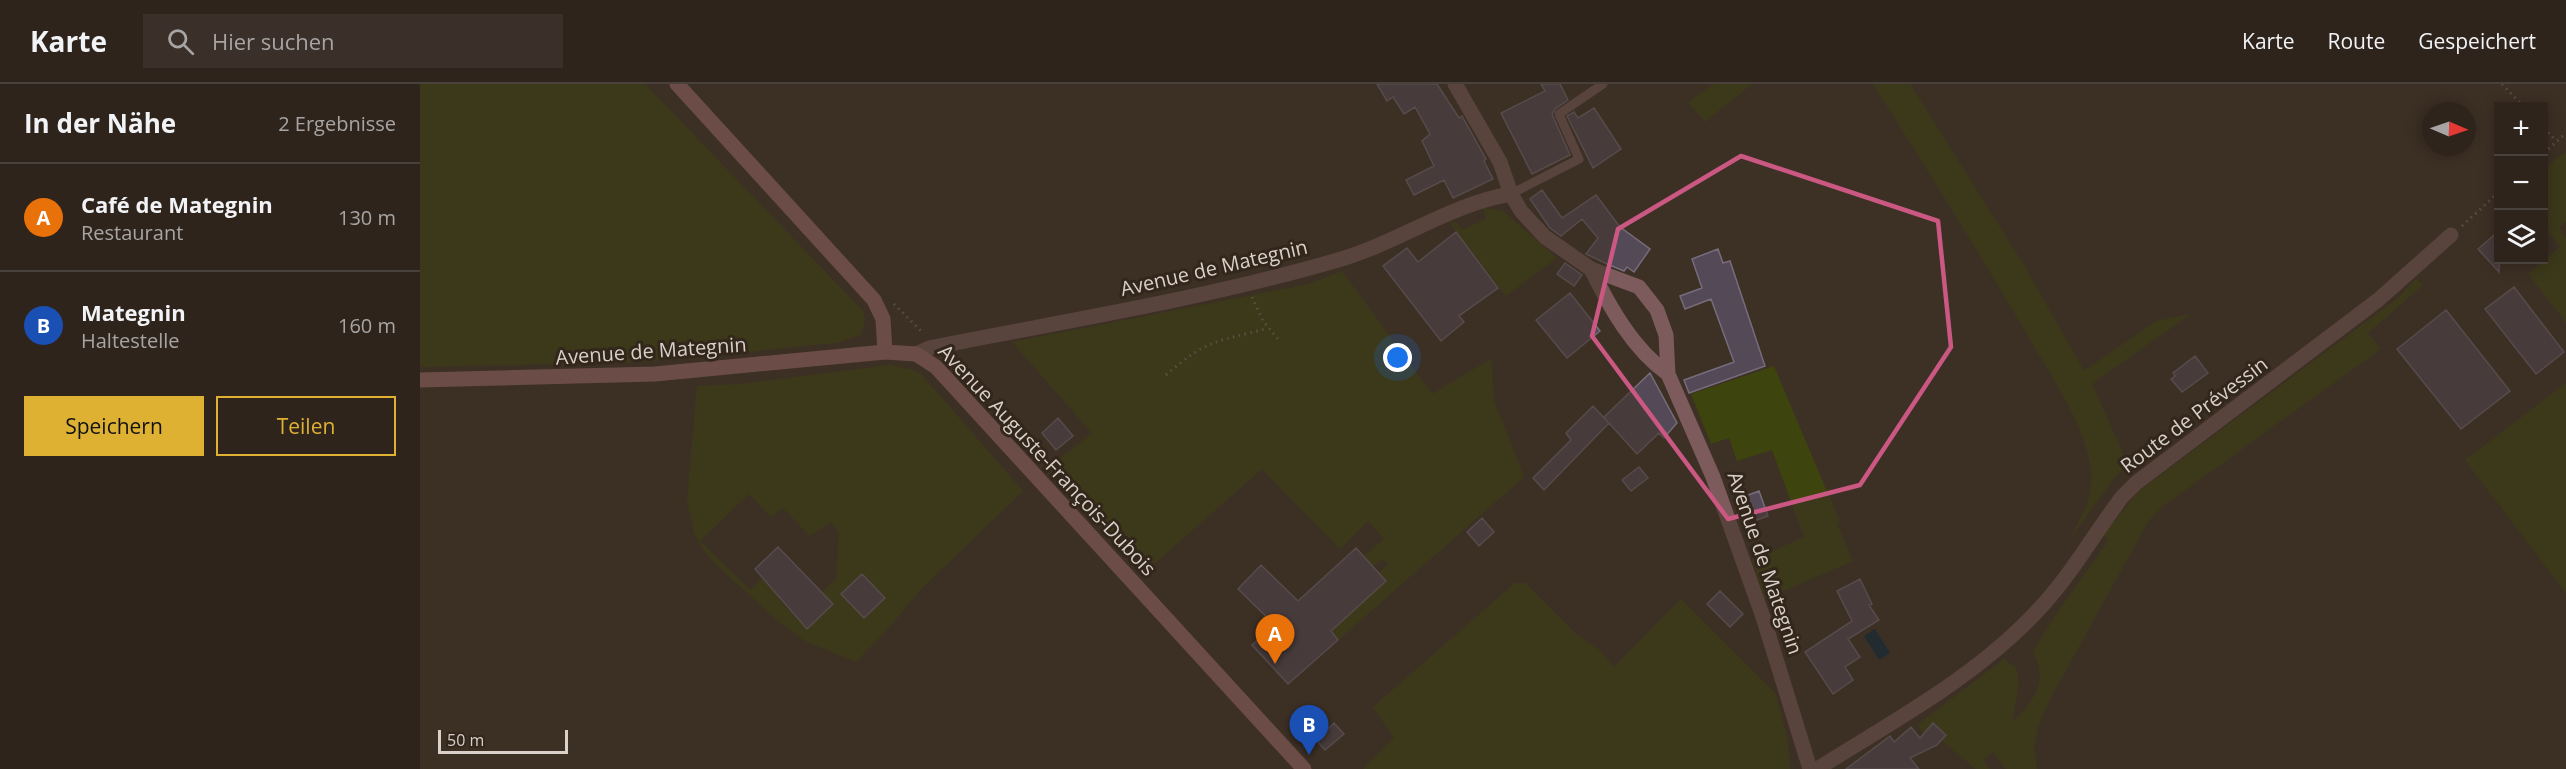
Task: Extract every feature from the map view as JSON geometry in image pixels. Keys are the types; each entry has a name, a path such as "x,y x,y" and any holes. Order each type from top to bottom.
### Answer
{"main road":[{"path":"677,84 874,300 883,319 885,352"},
{"name":"Avenue Auguste-François-Dubois","path":"885,352 916,354 936,367 1304,769"},
{"name":"Avenue de Mategnin","path":"420,380 655,374 885,352"}],"street":[{"path":"1455,84 1500,162 1511,194"},
{"name":"Avenue de Mategnin","path":"916,354 929,348 1246,284 1342,259 1475,201 1511,194 1521,211 1545,237 1591,269 1639,287 1651,301 1666,335 1668,374 1713,477 1751,584 1810,769"},
{"name":"Route de Prévessin","path":"1817,769 1879,732 1992,651 2039,609 2108,515 2136,483 2378,300 2451,235"},
{"name":"Avenue de Mategnin","path":"1591,269 1616,315 1639,346 1668,374"}],"lane":[{"name":"Avenue de Mategnin","path":"1511,194 1579,159 1559,114 1603,84"}],"path":[{"path":"2502,84 2519,102"},
{"path":"2548,132 2556,141"},
{"path":"2548,149 2566,133"},
{"path":"2451,235 2494,197"},
{"path":"1246,284 1268,328 1278,339"},
{"path":"1166,375 1206,344 1229,336 1268,328"}],"highlighted area":[{"path":"1741,156 1938,221 1951,347 1860,485 1728,519 1592,336 1618,229"}],"green space":[{"path":"420,84 645,84 863,311 865,321 861,335 836,343 645,362 420,367"},
{"path":"1714,84 1752,84 1705,122 1688,102"},
{"path":"1873,84 1910,84 2024,265 2084,371 2156,321 2191,314 2092,384 2128,465 2116,476 2067,543 2085,508 2090,490 2091,471 2083,437 2057,384"},
{"path":"2566,152 2566,222 2559,228 2566,238 2566,322 2528,274 2540,264 2548,264 2548,257 2560,247 2548,231 2548,165"},
{"path":"1483,208 1503,211 1557,258 1506,296 1450,223 1455,221 1462,230 1486,219"},
{"path":"1342,271 1432,394 1491,359 1494,400 1524,477 1338,640 1331,631 1386,581 1379,573 1388,564 1382,559 1373,567 1364,556 1384,539 1368,521 1340,549 1262,469 1145,572 1051,466 1092,433 1012,342 1309,284"},
{"path":"2416,279 2423,285 2368,333 2381,349 2162,507 2148,522 2051,697 2037,730 2034,748 2037,769 2006,769 1993,752 1983,760 1990,769 1976,769 1941,740 1946,734 1933,724 1923,735 1918,724 2004,659 2016,668 2019,682 2012,723 2027,707 2037,691 2040,673 2033,651 2109,540 2103,535 2139,491 2398,298"},
{"path":"890,365 914,370 921,374 1023,491 921,589 887,630 856,662 805,641 779,622 712,561 695,535 687,501 697,386 740,384","holes":["749,494 771,517 783,508 810,536 831,522 839,532 836,579 822,592 833,604 807,629 778,599 781,596 763,578 750,590 700,541"]},
{"path":"1774,366 1840,522 1837,524 1853,561 1765,599 1752,560 1804,537 1772,450 1737,461 1729,438 1711,444 1691,394"},
{"path":"2566,383 2566,591 2565,592 2465,460"},
{"path":"1515,583 1525,583 1576,634 1599,650 1614,667 1681,599 1776,694 1788,742 1790,769 1363,769 1394,738 1373,707"}],"water":[{"path":"1875,629 1890,653 1879,660 1864,636"}],"building":[{"path":"1377,84 1437,84 1459,118 1462,116 1486,159 1484,161 1493,179 1453,198 1444,180 1414,195 1406,180 1434,166 1422,141 1430,134 1415,107 1404,114 1393,97 1387,101"},
{"path":"1541,84 1560,84 1568,100 1552,114 1570,155 1532,174 1501,113 1545,91"},
{"path":"1594,108 1621,149 1593,168 1567,116 1574,112 1578,118"},
{"path":"1542,190 1562,218 1596,195 1620,227 1650,249 1634,272 1627,267 1624,271 1586,254 1598,238 1582,219 1561,236 1550,228 1530,199"},
{"path":"1456,232 1498,288 1459,316 1464,322 1441,341 1383,266 1407,248 1418,262"},
{"path":"2494,235 2494,264 2499,264 2499,272 2478,249"},
{"path":"1718,249 1723,263 1730,261 1765,366 1689,393 1684,380 1734,362 1711,299 1685,309 1680,296 1702,288 1692,259"},
{"path":"1565,263 1582,275 1574,286 1557,274"},
{"path":"2514,287 2564,352 2536,374 2485,309"},
{"path":"1570,293 1600,331 1567,358 1536,320"},
{"path":"2446,310 2510,391 2461,429 2397,349"},
{"path":"2195,356 2208,373 2182,392 2171,379 2175,376 2173,373"},
{"path":"1650,373 1677,423 1664,438 1659,433 1637,454 1609,423 1544,490 1533,478 1571,440 1566,433 1593,406 1608,422 1604,417"},
{"path":"1058,418 1073,436 1056,450 1042,433"},
{"path":"1639,467 1648,478 1631,491 1622,480"},
{"path":"1759,491 1768,516 1751,522 1743,497"},
{"path":"1482,518 1494,532 1479,546 1467,532"},
{"path":"778,547 833,604 807,629 755,569"},
{"path":"1356,548 1386,581 1331,631 1338,640 1288,684 1252,645 1275,625 1238,589 1261,565 1298,601"},
{"path":"862,574 885,598 864,618 841,594"},
{"path":"1860,579 1872,604 1869,605 1879,620 1848,639 1860,657 1845,667 1853,680 1833,694 1805,652 1852,621 1837,591"},
{"path":"1720,591 1743,614 1730,627 1707,604"},
{"path":"1334,723 1344,734 1325,750 1316,740"},
{"path":"1933,723 1946,735 1937,745 1910,758 1919,769 1846,769 1890,736 1894,742 1911,727 1920,738"}],"place":[{"name":"Café de Mategnin","path":"1275,664"},
{"name":"Mategnin","path":"1309,755"}]}
